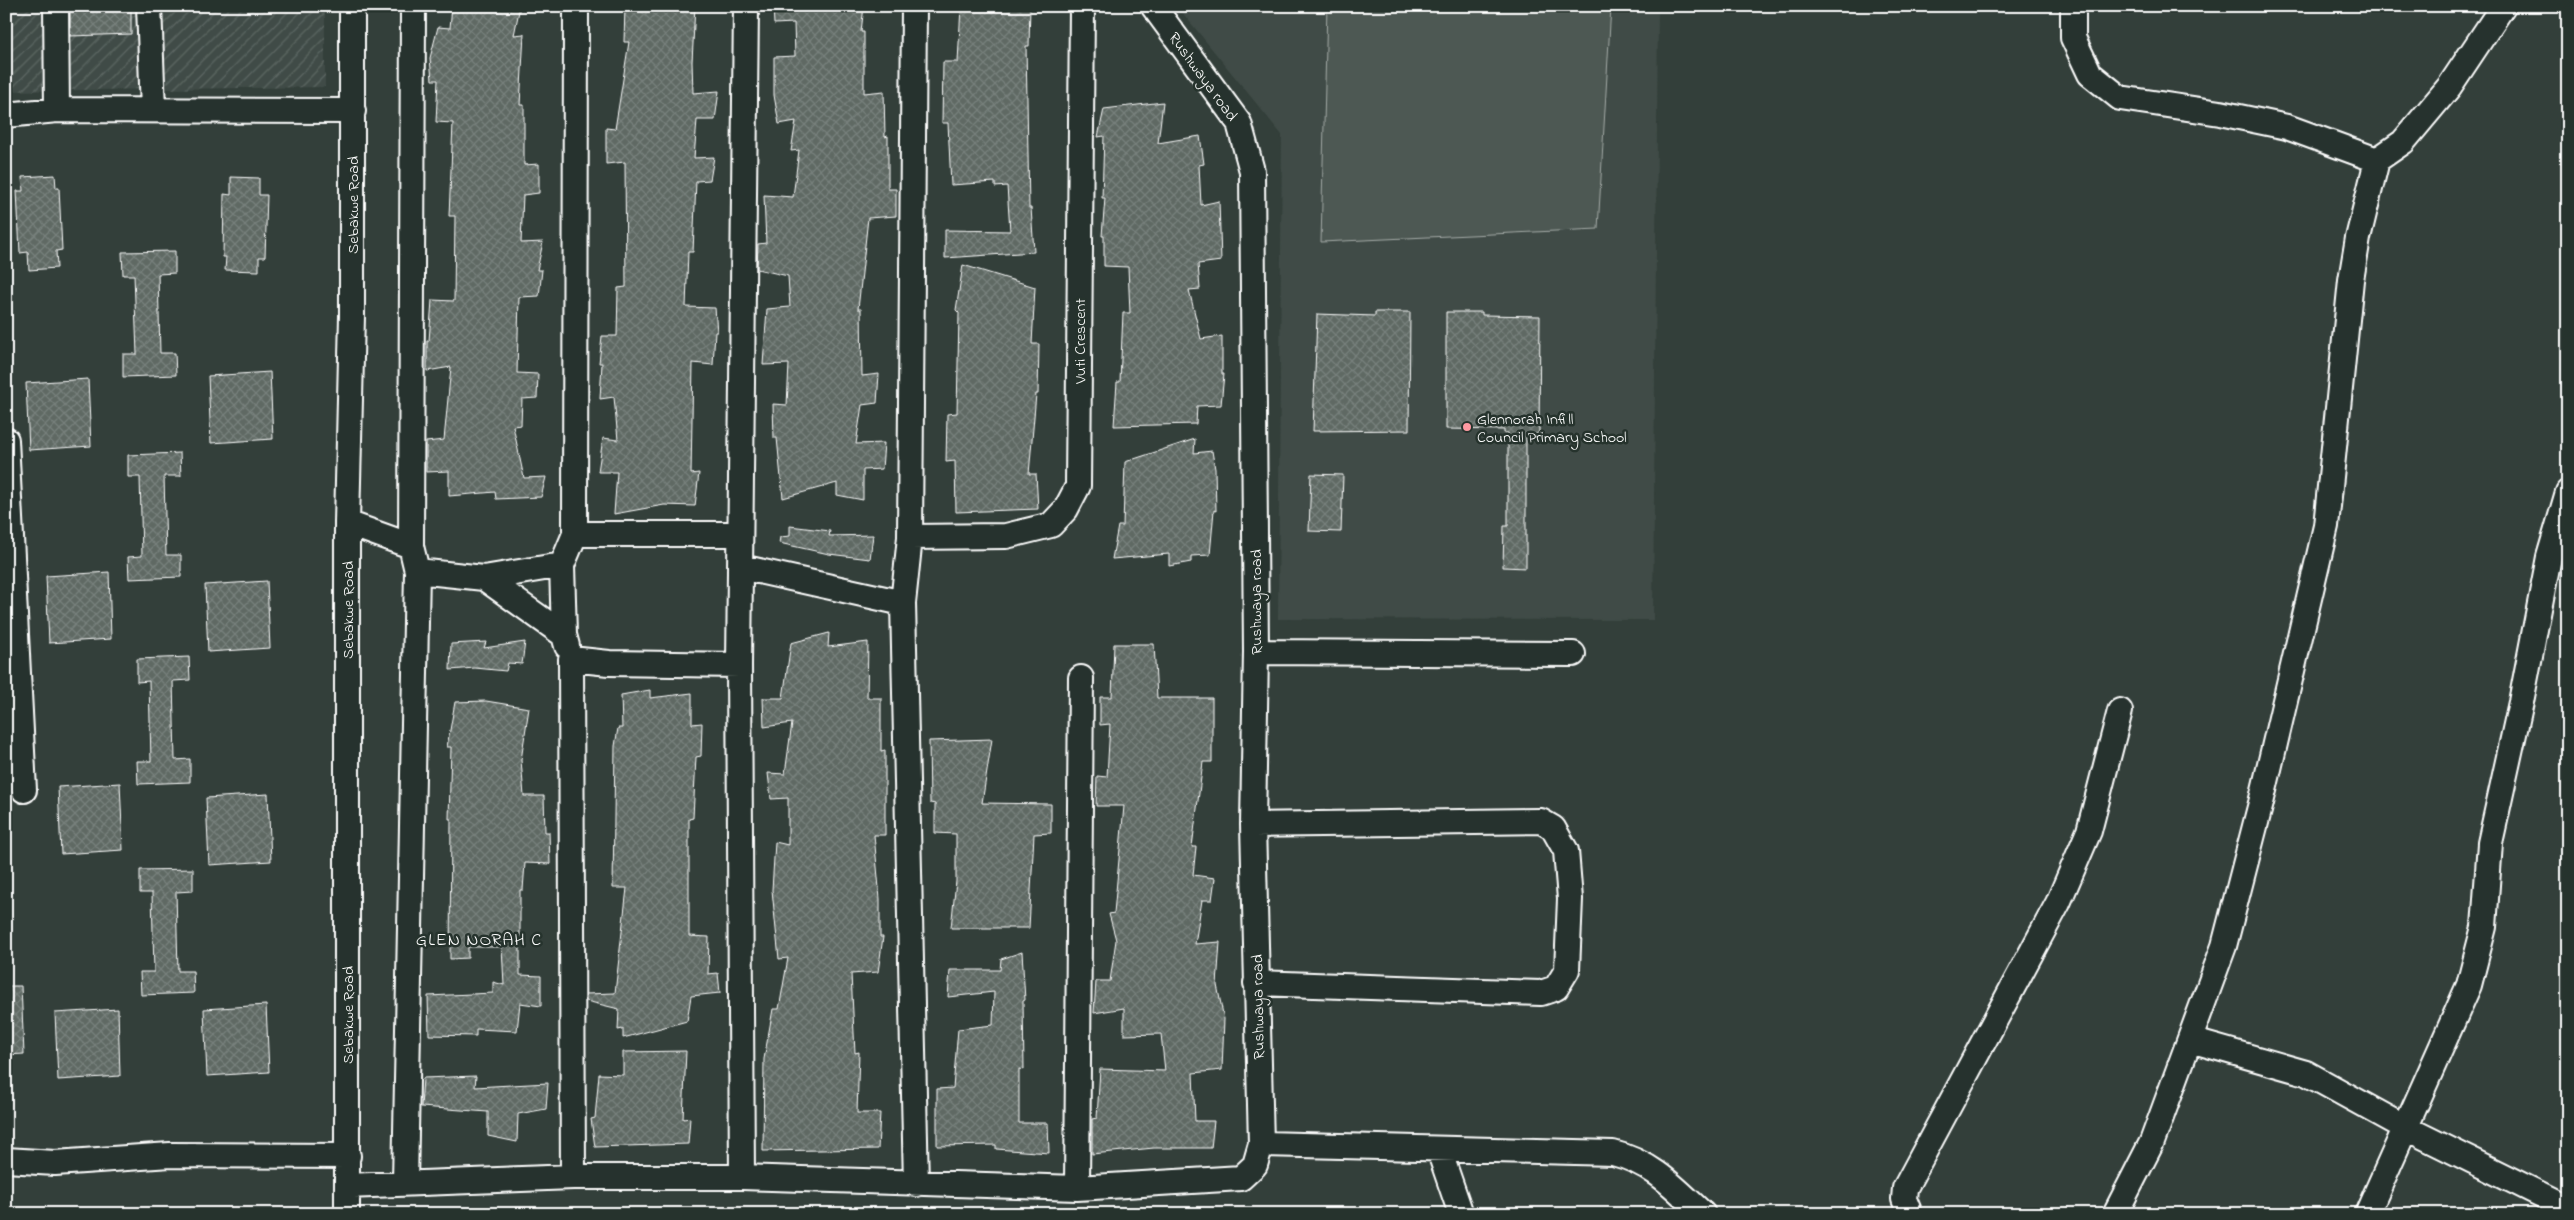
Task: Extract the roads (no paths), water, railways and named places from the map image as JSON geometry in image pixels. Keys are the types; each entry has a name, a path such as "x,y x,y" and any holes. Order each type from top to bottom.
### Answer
{"street":[{"path":"56,6 57,110"},
{"path":"149,6 153,110"},
{"name":"Sebakwe Road","path":"347,1214 347,524 352,316 352,6"},
{"path":"404,1182 417,571 410,546 413,6"},
{"path":"574,1177 571,659 564,635 562,565 575,534 576,6"},
{"path":"742,1177 739,665 746,6"},
{"path":"914,6 910,537 903,603 916,1184"},
{"name":"Vuti Crescent","path":"910,537 1006,536 1051,525 1066,509 1078,486 1082,6"},
{"name":"Rushwaya road","path":"347,1186 404,1182 574,1177 742,1177 1077,1188 1241,1178 1255,1166 1261,1144 1253,825 1256,652 1252,171 1239,123 1153,6"},
{"path":"2073,6 2073,38 2090,74 2120,98 2220,113 2287,127 2377,160"},
{"path":"2115,1214 2152,1142 2224,946 2261,803 2326,526 2352,280 2358,238 2377,160 2403,142 2449,87 2503,6"},
{"path":"6,115 57,110 353,111"},
{"path":"6,440 24,790"},
{"path":"2368,1214 2469,985 2484,927 2490,843 2521,702 2549,557 2568,492"},
{"path":"347,524 410,546"},
{"path":"575,534 740,534"},
{"path":"417,571 484,578 562,565"},
{"path":"741,567 903,603"},
{"path":"484,578 564,635"},
{"path":"1256,652 1573,654"},
{"path":"571,659 609,663 739,665"},
{"path":"1077,1188 1081,678"},
{"path":"1910,1214 1904,1199 1905,1188 2058,903 2088,831 2120,711"},
{"path":"1253,825 1541,821 1553,828 1566,851 1570,899 1567,970 1556,988 1541,993 1256,983"},
{"path":"2190,1040 2306,1073 2406,1128 2563,1203"},
{"path":"1261,1144 1613,1153 1632,1158 1658,1172 1702,1214"},
{"path":"1439,1150 1461,1214"},
{"path":"6,1160 55,1162 170,1155 348,1156"}],"place":[{"name":"Glennorah Infill Council Primary School","path":"1467,427"}],"district":[{"name":"GLEN NORAH C","path":"479,939"}]}
